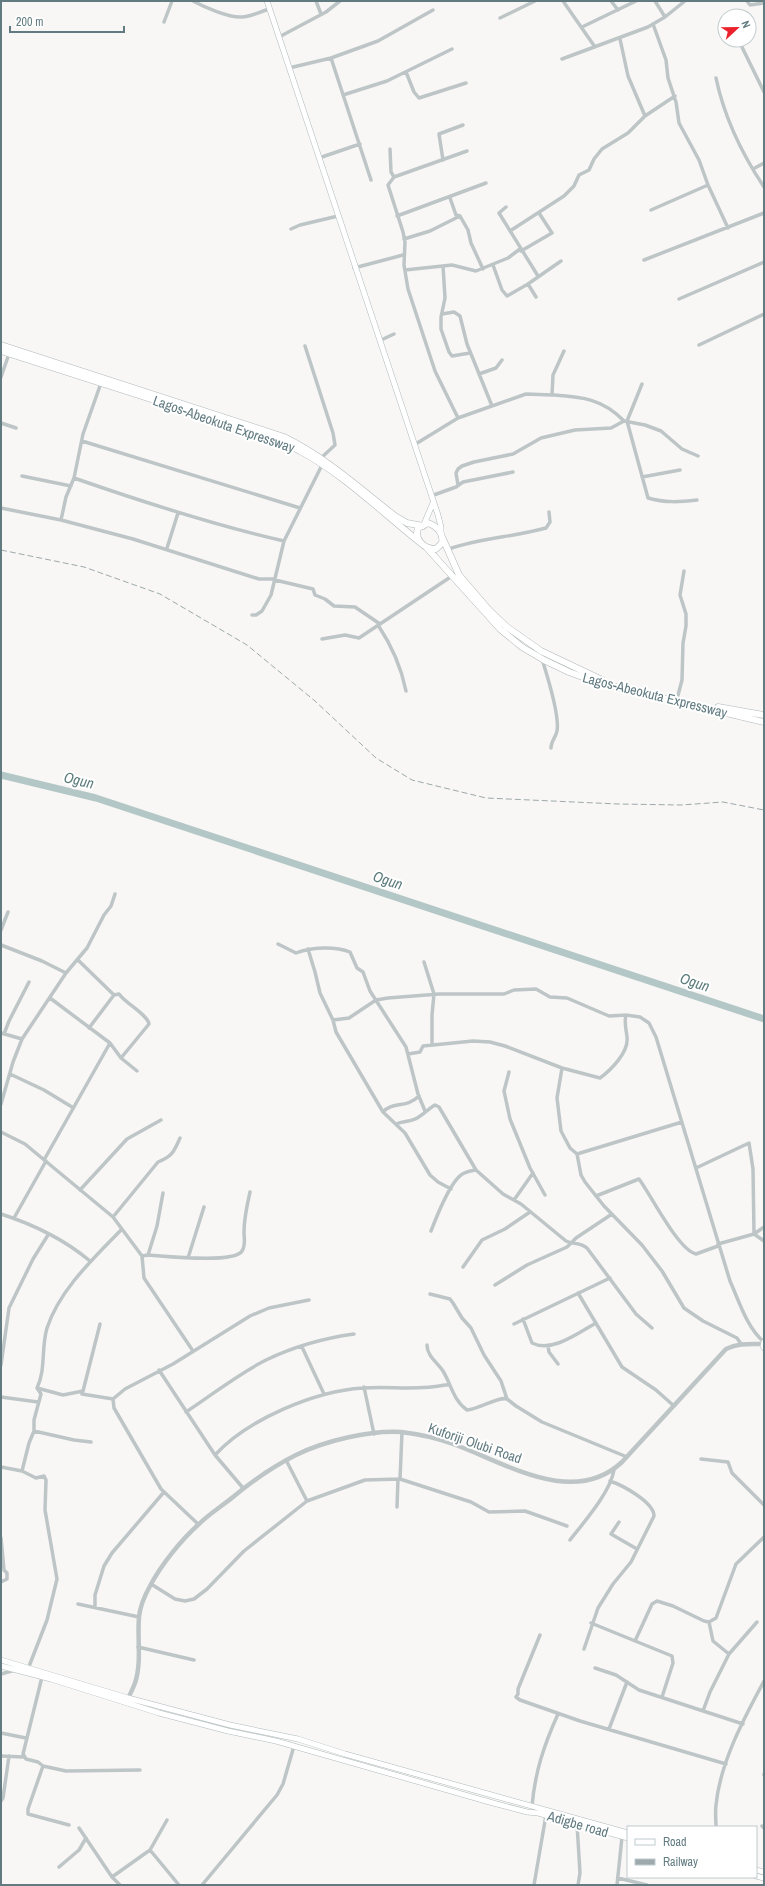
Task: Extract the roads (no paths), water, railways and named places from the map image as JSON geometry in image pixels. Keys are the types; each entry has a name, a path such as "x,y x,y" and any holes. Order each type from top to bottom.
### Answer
{"highway":[{"name":"Lagos-Abeokuta Expressway","path":"1,345 268,431 296,443 395,516 407,522 423,525"},
{"name":"Lagos-Abeokuta Expressway","path":"1,351 275,439 322,461 424,546 453,575 500,629 522,647 542,659 569,672 596,682 764,722"},
{"path":"432,524 442,536 442,544 436,549 424,546 417,536 417,531 420,525 432,524"},
{"name":"Lagos-Abeokuta Expressway","path":"442,536 449,549 456,570 496,617 528,643 553,657 597,678 677,699 764,715"}],"main road":[{"path":"267,1 354,268 430,496 434,503 441,526 442,536"},
{"path":"423,525 434,503"},
{"path":"1,1660 159,1713 229,1728 298,1739 345,1754 627,1833"},
{"path":"1,1666 42,1677 73,1683 229,1728"},
{"name":"Adigbe road","path":"229,1728 349,1763 627,1838"}],"street":[{"path":"164,22 172,1"},
{"path":"193,1 239,17 270,9"},
{"path":"316,1 321,14"},
{"path":"279,37 321,14 340,1"},
{"path":"500,18 535,1"},
{"path":"563,1 595,47"},
{"path":"611,1 618,10"},
{"path":"582,27 636,1"},
{"path":"656,1 665,17"},
{"path":"562,59 620,39 653,24 665,17 685,1"},
{"path":"747,1 750,5 754,6 764,4"},
{"path":"289,68 332,58 378,41 433,10"},
{"path":"653,24 666,60 668,78 675,96 679,123 697,155 708,185 728,228"},
{"path":"620,39 628,76 645,116"},
{"path":"742,48 764,92"},
{"path":"343,95 381,83 452,49"},
{"path":"332,58 371,180"},
{"path":"406,72 414,92 419,98 466,83"},
{"path":"716,78 729,121 753,169 764,187"},
{"path":"510,231 539,213 573,188 580,175 589,170 594,159 602,149 628,133 645,116 675,96"},
{"path":"443,160 439,134 463,125"},
{"path":"319,158 360,144"},
{"path":"390,149 391,172 394,177"},
{"path":"458,418 435,371 408,289 403,255 404,239 388,185 394,177 467,151"},
{"path":"753,169 764,163"},
{"path":"397,216 450,198 486,183"},
{"path":"651,210 708,185"},
{"path":"450,198 454,212 456,215 460,216 468,230 471,243 483,269"},
{"path":"506,207 499,213 538,276"},
{"path":"405,270 459,266 476,271 493,265 552,233 539,213"},
{"path":"644,260 764,213"},
{"path":"290,230 300,225 338,216"},
{"path":"404,239 430,231 460,216"},
{"path":"354,268 403,255"},
{"path":"493,265 505,295 510,295 561,261"},
{"path":"679,299 764,262"},
{"path":"443,266 445,298 441,329 451,354 455,356 470,353"},
{"path":"528,284 536,297"},
{"path":"442,314 454,312 458,314 470,353 492,406"},
{"path":"699,345 764,314"},
{"path":"379,341 394,334"},
{"path":"252,615 256,615 262,611 271,595 284,541 322,461 335,445 334,433 305,346"},
{"path":"552,395 553,375 564,351"},
{"path":"1,377 9,354"},
{"path":"479,374 496,368 502,360"},
{"path":"61,520 74,478 83,434 102,383"},
{"path":"458,485 456,473 462,466 513,454 541,438 574,430 611,428 625,421 642,384"},
{"path":"414,445 458,418 526,394 552,395 593,400 616,413 625,421 661,431 682,449 698,456"},
{"path":"625,421 648,498 654,500 680,502 697,500"},
{"path":"1,423 16,428"},
{"path":"82,441 300,508"},
{"path":"642,477 680,470"},
{"path":"430,496 463,482 512,472"},
{"path":"22,476 71,486"},
{"path":"74,478 239,531 284,541"},
{"path":"1,508 61,520 167,548 259,578 313,589 315,595 325,599 334,606 355,607 379,624 398,659 406,691"},
{"path":"167,548 178,512"},
{"path":"449,549 460,545 520,535 546,528 550,522 549,512"},
{"path":"677,699 682,680 683,643 686,626 686,614 680,595 684,571"},
{"path":"322,639 345,635 359,638 372,631 379,624 453,575"},
{"path":"542,659 552,693 557,730 551,742 551,748"},
{"path":"1,1104 2,1095 22,1039 66,973 78,960 92,940 104,915 111,906 115,894"},
{"path":"1,930 8,912"},
{"path":"1,944 66,973"},
{"path":"278,944 296,953 308,949 339,950 350,952 357,968 363,972 370,991 406,1047 419,1096 425,1111"},
{"path":"308,949 320,993 333,1020 336,1032 383,1112 405,1133 430,1175 438,1182 451,1189"},
{"path":"78,960 114,995 119,994 149,1022 147,1028 121,1058"},
{"path":"424,962 434,994 432,1045"},
{"path":"22,1039 3,1034 30,982"},
{"path":"333,1020 349,1018 376,1000 434,994 504,994 514,990 536,989 550,997 567,998 609,1016 626,1015 644,1020 652,1029 730,1281 747,1318 758,1338 764,1345"},
{"path":"89,1028 114,995"},
{"path":"50,998 110,1043 121,1058 137,1071"},
{"path":"408,1054 420,1052 423,1046 473,1041 490,1042 505,1046 562,1068 597,1078 602,1076 620,1058 626,1045 627,1036 624,1025 626,1015"},
{"path":"14,1218 72,1107 110,1043"},
{"path":"562,1068 557,1098 561,1131 570,1148 577,1154 581,1175 596,1196 612,1214 630,1230 669,1282 684,1308 703,1321 737,1338 741,1344"},
{"path":"508,1072 504,1084 504,1094 515,1134 545,1195"},
{"path":"10,1074 44,1090 72,1107"},
{"path":"383,1112 387,1108 413,1102 419,1096"},
{"path":"396,1124 416,1119 435,1105 439,1106 476,1170 503,1194 514,1200 571,1243 581,1243 587,1248 636,1314 652,1328"},
{"path":"80,1190 127,1139 161,1120"},
{"path":"577,1154 682,1122"},
{"path":"1,1132 25,1144 113,1217 142,1256 144,1278 193,1351"},
{"path":"113,1217 158,1162 172,1154 180,1138"},
{"path":"696,1168 749,1143 753,1169 754,1234"},
{"path":"431,1231 440,1207 459,1176 476,1170"},
{"path":"514,1200 533,1173"},
{"path":"596,1196 639,1179 677,1238 696,1254 718,1245 754,1234 764,1227"},
{"path":"142,1256 214,1258 235,1255 242,1251 244,1246 244,1224 250,1192"},
{"path":"148,1255 157,1226 163,1193"},
{"path":"188,1258 204,1207"},
{"path":"463,1267 482,1240 505,1229 530,1212"},
{"path":"1,1214 14,1218 72,1246 90,1261"},
{"path":"495,1285 527,1265 556,1252 571,1243 612,1214"},
{"path":"37,1388 41,1379 47,1330 66,1290 90,1261 122,1229"},
{"path":"754,1234 764,1241"},
{"path":"1,1365 9,1308 33,1259 48,1235"},
{"path":"514,1324 610,1278"},
{"path":"578,1293 622,1367 656,1390 674,1406"},
{"path":"430,1294 450,1299 462,1318 471,1328 484,1355 501,1381 507,1398 516,1406 542,1422 627,1457"},
{"path":"100,1324 82,1394 113,1399 125,1389 259,1312 269,1308 309,1300"},
{"path":"523,1319 532,1343 548,1346 596,1323"},
{"path":"186,1412 265,1361 302,1347 354,1334"},
{"path":"427,1345 427,1348 434,1361 443,1371 449,1386 458,1401 467,1410 480,1408 501,1398 507,1398"},
{"name":"Kuforiji Olubi Road","path":"128,1698 135,1682 139,1617 143,1600 150,1584 170,1555 198,1524 243,1488 286,1460 315,1447 374,1434 402,1432 454,1444 517,1469 557,1481 572,1482 592,1480 614,1470 720,1355 734,1345 764,1345"},
{"path":"548,1346 558,1364"},
{"path":"302,1347 324,1394"},
{"path":"159,1370 215,1454 243,1488"},
{"path":"215,1454 230,1440 260,1422 286,1408 324,1394 364,1387 419,1389 445,1385 449,1386"},
{"path":"364,1387 374,1434"},
{"path":"37,1388 63,1395 83,1391"},
{"path":"22,1471 29,1443 34,1431 34,1420 41,1394 37,1388"},
{"path":"1,1397 38,1402"},
{"path":"113,1399 114,1408 164,1492 198,1524"},
{"path":"34,1431 74,1440 91,1442"},
{"path":"397,1507 402,1432"},
{"path":"701,1459 730,1463 732,1473 764,1505"},
{"path":"286,1460 307,1501"},
{"path":"1,1467 22,1471 36,1478 44,1476 46,1480 45,1510 57,1579 47,1620 28,1669"},
{"path":"570,1540 606,1490 613,1478 614,1470"},
{"path":"150,1584 175,1599 185,1601 194,1599 207,1589 244,1550 307,1501 364,1480 399,1479 471,1502 489,1512 525,1511 567,1526"},
{"path":"584,1649 591,1623 602,1600 631,1562 654,1513 631,1490 610,1481"},
{"path":"94,1607 95,1595 104,1566 112,1553 164,1492"},
{"path":"619,1522 611,1534 637,1549"},
{"path":"634,1641 652,1604 657,1601 673,1606 704,1621 708,1622 716,1618 736,1564 764,1537"},
{"path":"1,1538 4,1570 7,1573 7,1579 1,1582"},
{"path":"78,1604 139,1617"},
{"path":"708,1622 713,1641 729,1654"},
{"path":"703,1711 710,1692 729,1654 756,1622"},
{"path":"591,1623 672,1656 673,1663 662,1697"},
{"path":"540,1635 518,1689 518,1694 516,1697 520,1700 558,1714 726,1764"},
{"path":"138,1647 194,1660"},
{"path":"595,1668 616,1676 640,1690 743,1724"},
{"path":"1,1674 15,1670"},
{"path":"23,1757 26,1738 42,1677"},
{"path":"716,1826 716,1806 732,1745 764,1681"},
{"path":"609,1729 627,1682"},
{"path":"532,1806 533,1788 540,1757 544,1744 558,1714"},
{"path":"1,1733 26,1738"},
{"path":"202,1885 277,1795 283,1784 294,1746"},
{"path":"1,1756 23,1757 38,1762 43,1766 66,1771 140,1770"},
{"path":"1,1801 3,1798 9,1756"},
{"path":"43,1766 28,1814 69,1825"},
{"path":"534,1885 546,1815"},
{"path":"112,1877 150,1850 167,1820"},
{"path":"577,1824 580,1873 578,1885"},
{"path":"79,1828 112,1877 120,1885"},
{"path":"617,1885 622,1837"},
{"path":"59,1867 79,1850 86,1838"},
{"path":"150,1850 179,1885"},
{"path":"618,1878 647,1885"}],"waterway":[{"name":"Ogun","path":"1,775 96,798 764,1019"}],"railway":[{"path":"1,550 84,567 160,594 247,645 315,701 376,758 412,780 486,798 618,804 681,805 723,802 764,810"}]}
